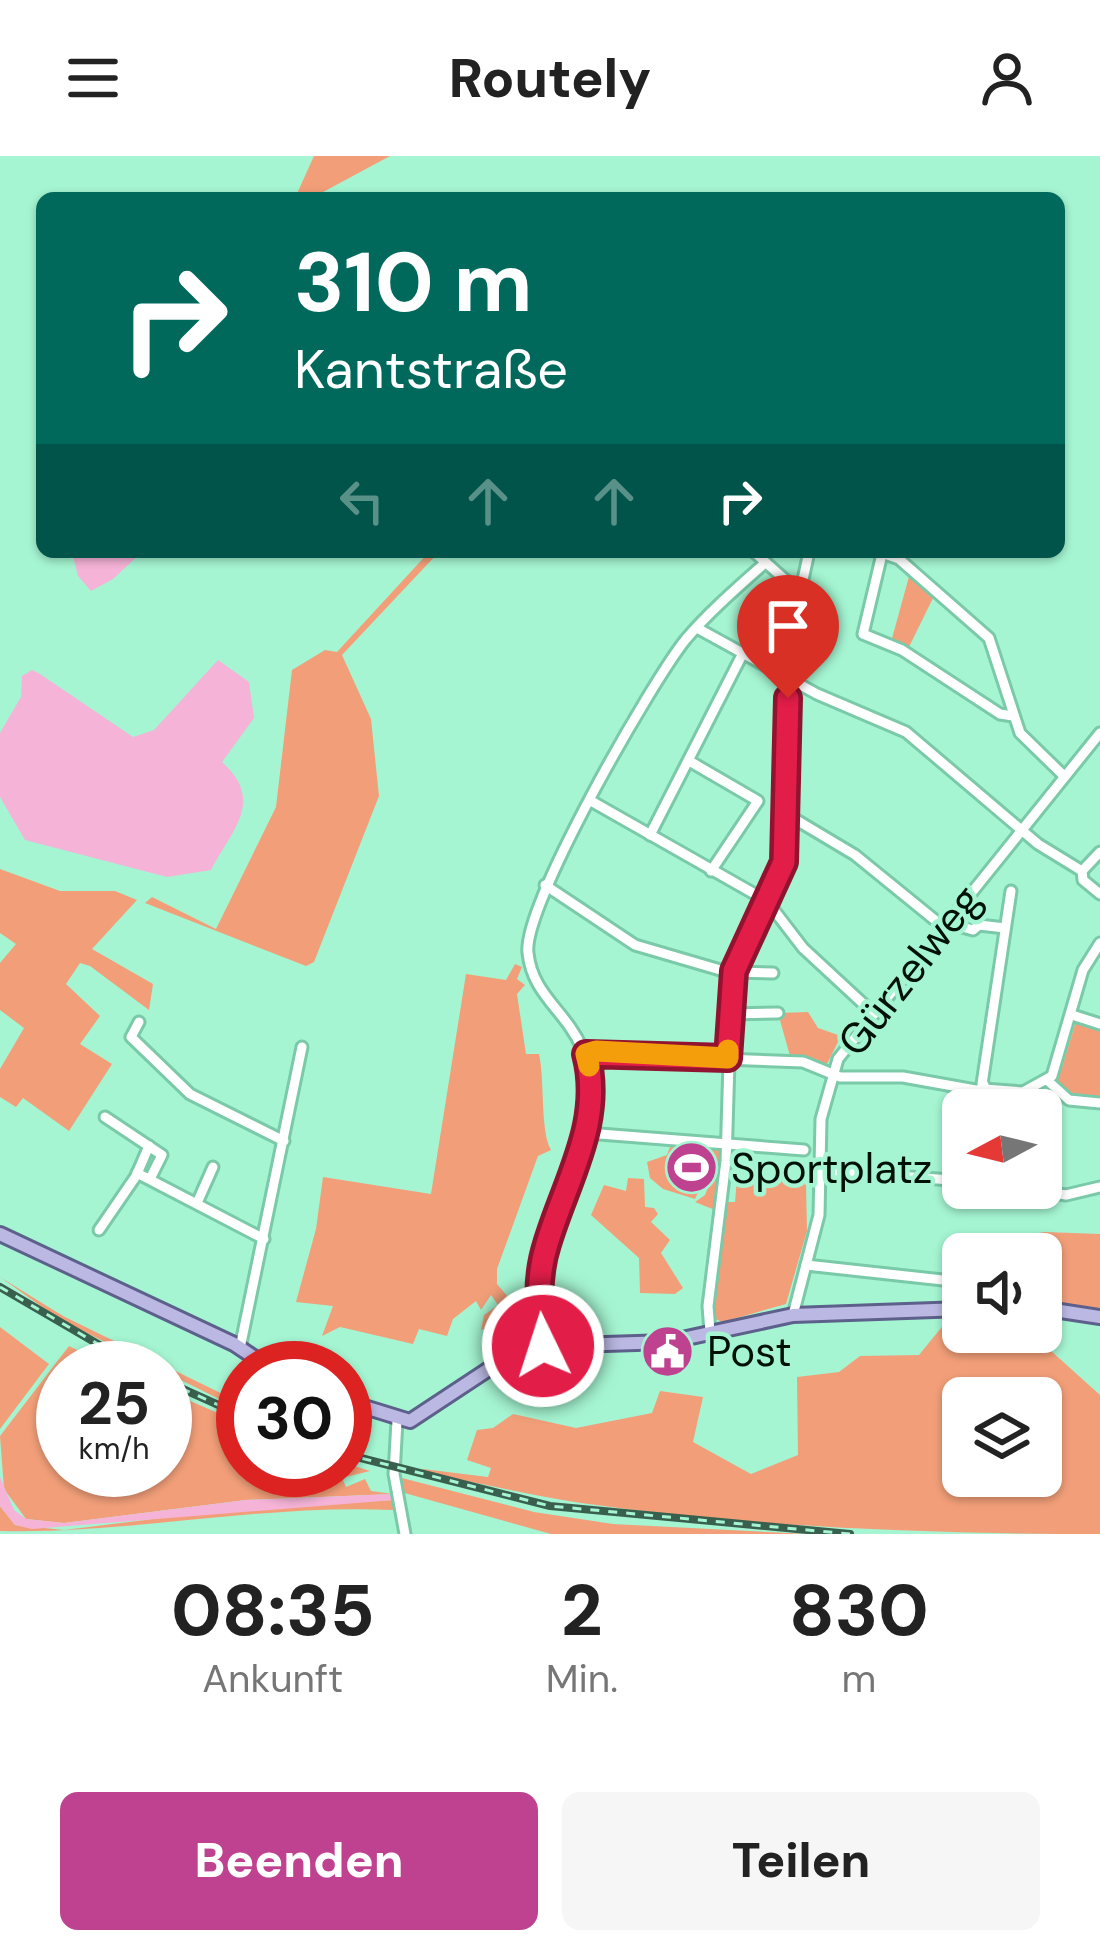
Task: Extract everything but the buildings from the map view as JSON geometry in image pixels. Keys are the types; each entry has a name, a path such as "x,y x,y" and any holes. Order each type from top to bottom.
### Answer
{"main road":[{"path":"0,1234 225,1341"},
{"path":"372,1412 397,1421 417,1419 503,1359 543,1346 668,1342 793,1315 942,1310"},
{"path":"1062,1311 1100,1317"}],"street":[{"path":"760,558 799,592"},
{"path":"710,1332 734,972 782,874 788,815 787,679 808,558"},
{"path":"879,558 862,634 902,650 1000,715 1013,716"},
{"path":"897,558 989,638 1020,733 1064,775"},
{"path":"543,1346 538,1299 543,1261 587,1133 591,1091 586,1054 529,962 528,924 545,885 677,651 765,563"},
{"path":"697,628 787,679 906,731 1053,856 1061,854 1100,894"},
{"path":"650,835 742,656"},
{"name":"Gürzelweg","path":"793,1315 819,1215 821,1119 832,1072 871,1011 1100,733"},
{"path":"691,762 758,801 711,871"},
{"path":"591,801 767,902 803,948 871,1011"},
{"path":"788,815 851,852 942,924 973,930 979,925 1005,928"},
{"path":"1082,872 1100,852"},
{"path":"545,885 632,944 679,962 773,973"},
{"path":"981,1088 1011,891"},
{"path":"1030,1089 1048,1081 1059,1062 1084,965 1100,943"},
{"path":"729,1014 778,1013"},
{"path":"1072,1016 1100,1024"},
{"path":"139,1022 131,1037 190,1094 284,1141"},
{"path":"242,1341 302,1047"},
{"path":"586,1054 802,1062 832,1072 992,1089"},
{"path":"1048,1081 1069,1100 1100,1103"},
{"path":"105,1117 162,1155 150,1179"},
{"path":"587,1133 804,1150"},
{"path":"99,1230 137,1173 148,1146"},
{"path":"197,1202 213,1167"},
{"path":"821,1170 942,1179"},
{"path":"137,1173 264,1239"},
{"path":"1062,1194 1100,1187"},
{"path":"806,1265 942,1280"},
{"path":"397,1421 394,1474 405,1534"}],"shaded area":[{"path":"314,156 390,156 323,192 298,192"},
{"path":"74,558 136,558 91,591 78,576"},
{"path":"423,558 433,558 342,655 371,719 379,796 314,962 306,966 145,903 152,897 216,929 276,807 292,670 325,650 337,652"},
{"path":"910,573 935,594 908,649 891,642"},
{"path":"218,660 249,682 254,718 222,762 242,789 243,802 235,828 211,870 167,877 25,840 0,797 0,733 21,697 22,676 32,670 40,674 133,737 154,730"},
{"path":"0,869 60,891 115,891 137,900 92,949 153,984 149,1010 90,966 80,963 66,984 100,1016 80,1044 112,1064 69,1131 23,1098 16,1107 0,1097 0,1069 24,1028 0,1010 0,963 16,944 0,933"},
{"path":"515,964 522,967 517,979 525,985 517,994 526,1054 539,1054 551,1150 538,1156 497,1269 497,1284 520,1311 519,1321 481,1330 484,1315 498,1305 491,1295 481,1310 476,1301 453,1319 447,1336 419,1329 413,1344 340,1327 322,1336 333,1306 296,1302 316,1229 323,1177 431,1194 466,974 506,980"},
{"path":"808,1012 818,1028 841,1036 827,1064 790,1056 778,1013"},
{"path":"1077,1018 1100,1027 1100,1099 1071,1096 1051,1081 1062,1068"},
{"path":"671,1144 721,1148 715,1210 695,1202 705,1195 711,1180 671,1176 682,1190 688,1180 701,1186 695,1199 663,1189 650,1178 647,1162 667,1155"},
{"path":"628,1178 644,1179 645,1207 658,1214 651,1222 670,1240 661,1253 683,1288 675,1294 640,1293 639,1258 591,1215 604,1185 626,1191"},
{"path":"737,1178 806,1183 807,1231 786,1304 723,1322 715,1319 713,1303 727,1202 735,1202"},
{"path":"1045,1232 1100,1234 1100,1313 1062,1307 1062,1233 1038,1233"},
{"path":"0,1277 114,1341 103,1341 59,1319"},
{"path":"0,1327 36,1354 36,1381 0,1429"},
{"path":"942,1327 942,1353 1053,1353 1100,1395 1100,1534 905,1531 710,1518 581,1503 420,1473 423,1469 488,1477 491,1468 467,1460 477,1430 493,1428 513,1414 576,1428 652,1413 660,1391 703,1397 693,1442 751,1474 798,1455 797,1377 839,1372 860,1356 919,1355"},
{"path":"192,1379 216,1391 216,1398 192,1386"},
{"path":"36,1389 36,1497 192,1497 192,1402 216,1412 216,1497 320,1497 246,1500 64,1523 26,1519 4,1489 0,1436"},
{"path":"0,1477 14,1510 26,1519 64,1523 246,1500 393,1494 394,1500 32,1529 15,1525 0,1506"},
{"path":"398,1477 534,1512 613,1524 808,1534 551,1534 401,1492"},
{"path":"394,1500 393,1510 294,1511 65,1530 242,1508"},
{"path":"0,1506 15,1525 63,1530 0,1531"}],"railway":[{"path":"0,1287 93,1341"},
{"path":"192,1393 216,1404"},
{"path":"372,1461 550,1506 850,1534"}],"slow traffic":[{"path":"589,1066 586,1054 596,1051 728,1058 728,1050"}],"place":[{"name":"Sportplatz","path":"692,1168"},
{"name":"Post","path":"668,1351"}],"route":[{"path":"543,1346 539,1277 587,1133 591,1091 586,1054 728,1058 734,971 782,874 788,808 788,698"}]}
